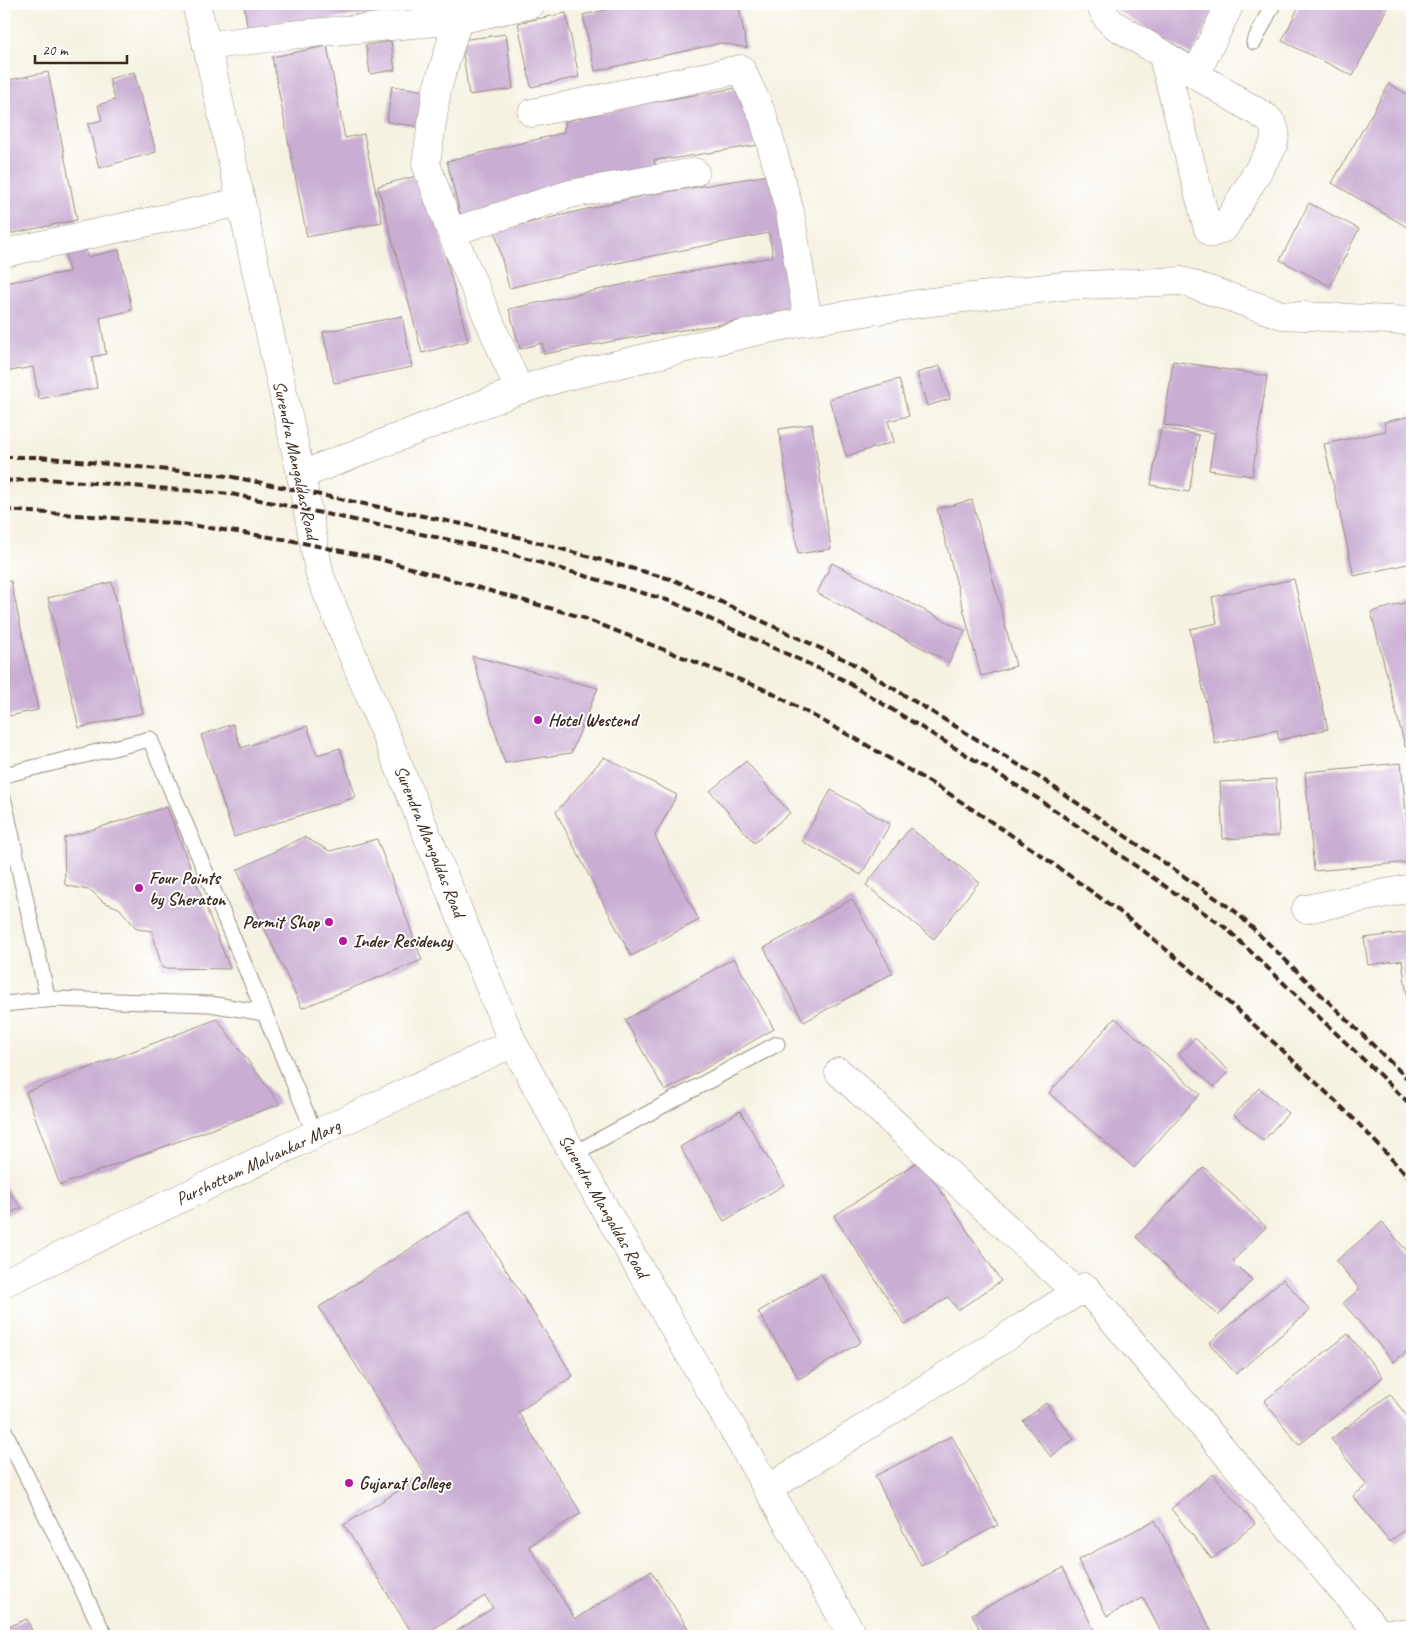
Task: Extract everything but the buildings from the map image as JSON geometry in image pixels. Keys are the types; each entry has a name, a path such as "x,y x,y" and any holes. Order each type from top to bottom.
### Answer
{"street":[{"name":"Surendra Mangaldas Road","path":"196,4 207,46 301,476 320,576 513,1043 573,1154 853,1636"},
{"path":"207,46 457,12 531,4"},
{"path":"1100,4 1107,18 1113,24 1162,53 1267,118 1274,124 1276,132 1273,146 1224,228 1212,233 1208,229 1162,53"},
{"path":"1196,74 1230,4"},
{"path":"457,12 437,89 426,164 452,232 519,390"},
{"path":"532,113 741,69 763,116 790,212 808,321"},
{"path":"452,232 570,194 695,172"},
{"path":"4,253 241,202"},
{"path":"301,476 519,390 556,379 808,321 923,303 1064,286 1182,282 1282,316 1412,321"},
{"path":"1306,909 1412,888"},
{"name":"Purshottam Malvankar Marg","path":"4,1283 315,1134 513,1043"},
{"path":"839,1072 1077,1293"},
{"path":"768,1489 1085,1287 1374,1634 1406,1634 1407,1636"}],"lane":[{"path":"1254,42 1273,4"},
{"path":"4,775 150,739 315,1134"},
{"path":"4,800 48,1000"},
{"path":"4,1004 48,1000 210,1004 264,1013"},
{"path":"573,1154 777,1044"},
{"path":"4,1430 105,1636"}],"railway":[{"path":"4,457 39,457 228,476 496,531 674,580 850,662 1045,781 1236,912 1412,1083"},
{"path":"4,481 46,479 231,494 497,550 670,601 842,679 1037,798 1226,928 1412,1106"},
{"path":"4,510 191,525 289,540 379,559 581,617 766,690 858,740 948,793 1035,851 1120,912 1201,978 1279,1047 1355,1120 1412,1181"}],"place":[{"name":"Hotel Westend","path":"538,720"},
{"name":"Four Points by Sheraton","path":"139,888"},
{"name":"Permit Shop","path":"329,922"},
{"name":"Inder Residency","path":"343,941"},
{"name":"Gujarat College","path":"349,1483"}]}
